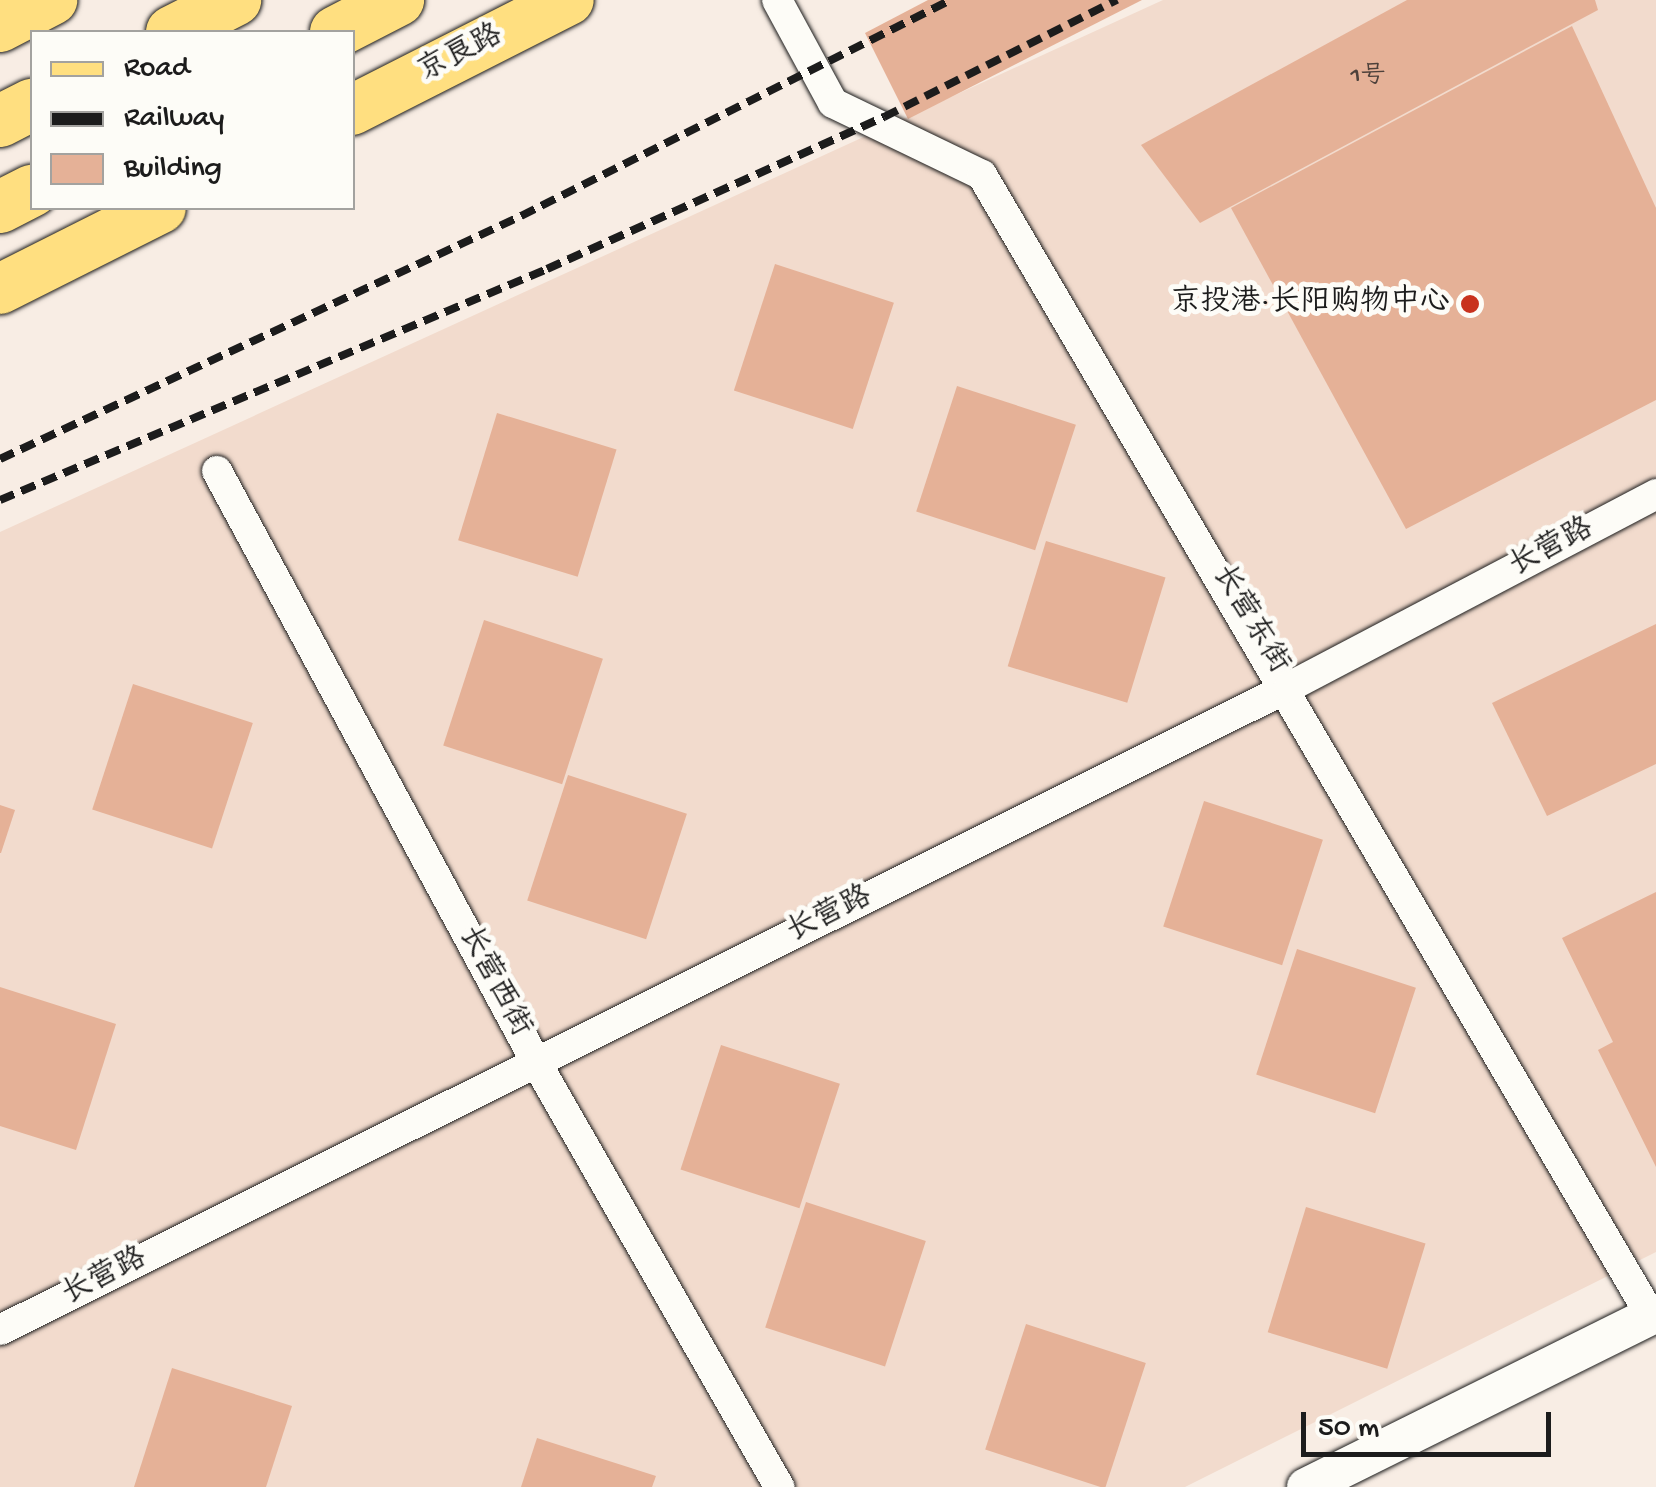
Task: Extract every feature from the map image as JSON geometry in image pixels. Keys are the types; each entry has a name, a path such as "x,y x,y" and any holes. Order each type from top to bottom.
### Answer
{"highway":[{"path":"176,30 235,0"},
{"path":"340,30 398,0"},
{"path":"0,122 30,106"},
{"path":"0,207 30,191"}],"main road":[{"path":"0,27 52,0"},
{"name":"京良路","path":"355,108 568,0"},
{"path":"0,289 156,210"}],"street":[{"name":"长营东街","path":"776,0 833,103 982,175 1289,688 1654,1314"},
{"name":"长营西街","path":"217,470 536,1062 779,1487"},
{"name":"长营路","path":"0,1330 1289,688 1656,494"},
{"path":"1306,1487 1654,1314"}],"shaded area":[{"path":"1163,0 1656,0 1656,1252 1185,1487 0,1487 0,532"}],"building":[{"path":"928,0 1142,0 908,119 865,33"},
{"name":"京投港·长阳购物中心","path":"1407,0 1595,0 1598,10 1200,223 1141,145"},
{"name":"京投港·长阳购物中心","path":"1572,26 1656,208 1656,400 1406,529 1231,208"},
{"path":"775,264 894,303 853,429 734,390"},
{"path":"957,386 1076,425 1035,550 916,512"},
{"path":"497,413 617,450 578,577 458,540"},
{"path":"1046,541 1166,578 1127,703 1008,666"},
{"path":"484,620 603,659 562,784 443,746"},
{"path":"1656,624 1656,764 1547,816 1492,703"},
{"path":"133,684 253,723 212,848 92,810"},
{"path":"568,775 687,814 646,939 527,901"},
{"path":"1204,801 1323,840 1282,965 1163,927"},
{"path":"0,805 15,810 1,853 0,853"},
{"path":"1656,892 1656,1167 1598,1050 1613,1042 1562,938"},
{"path":"1297,949 1416,988 1375,1113 1256,1075"},
{"path":"0,987 116,1024 76,1150 0,1126"},
{"path":"721,1045 840,1084 799,1208 681,1170"},
{"path":"806,1202 926,1241 885,1366 765,1328"},
{"path":"1306,1207 1426,1244 1387,1369 1268,1332"},
{"path":"1026,1324 1146,1363 1106,1487 985,1450"},
{"path":"172,1368 292,1406 266,1487 134,1487"},
{"path":"537,1438 656,1476 652,1487 521,1487"}],"railway":[{"path":"0,459 521,216 951,0"},
{"path":"0,500 547,269 884,117 1117,0"}],"place":[{"name":"京投港·长阳购物中心","path":"1470,304"}]}
